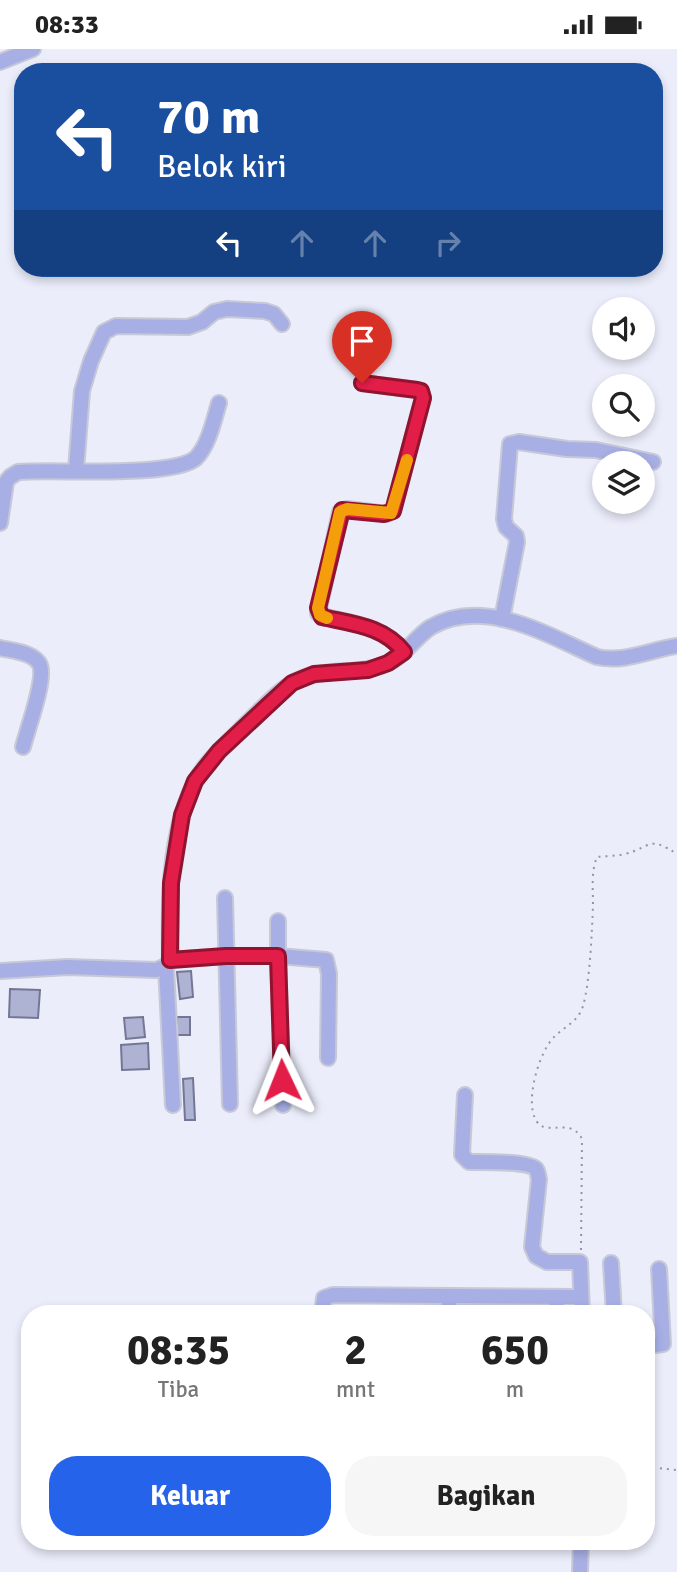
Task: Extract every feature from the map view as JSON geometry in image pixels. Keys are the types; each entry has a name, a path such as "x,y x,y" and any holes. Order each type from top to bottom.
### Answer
{"street":[{"path":"0,62 33,49"},
{"path":"76,470 85,378 108,328 188,327 202,322 214,312 227,309 265,311 274,314 282,324"},
{"path":"362,383 417,390 421,391 423,398 393,511 384,514 342,510 318,608 322,617 383,633 395,640 404,652"},
{"path":"0,523 5,488 9,477 18,472 133,470 188,462 201,452 219,403"},
{"path":"502,619 517,542 516,536 506,527 504,519 510,444 519,442 601,451"},
{"path":"173,1105 169,915 172,870 182,815 195,781 219,751 292,683 314,674 368,670 388,663 430,628 446,621 482,616 519,623 597,657 608,659 636,656 677,646"},
{"path":"0,649 22,653 40,665 40,681 23,747"},
{"path":"225,898 230,1104"},
{"path":"278,921 284,1105"},
{"path":"0,971 68,967 156,970 168,963 226,956 326,960 329,974 328,1058"},
{"path":"465,1094 464,1159 469,1162 534,1166 539,1179 532,1247 536,1256 547,1262 580,1262 581,1305"},
{"path":"611,1263 613,1305"},
{"path":"655,1346 661,1346 664,1342 659,1269"},
{"path":"323,1305 324,1298 333,1295 581,1297"},
{"path":"449,1296 449,1305"},
{"path":"557,1297 557,1305"},
{"path":"580,1572 581,1550"}],"path":[{"path":"580,1262 582,1139 575,1129 549,1128 540,1126 536,1121 531,1098 536,1073 552,1039 573,1022 583,1007 597,857 629,853 638,847 654,843 662,844 677,854"},
{"path":"655,1468 677,1470"}],"building":[{"path":"191,971 193,997 180,999 177,972"},
{"path":"10,989 40,990 38,1018 9,1017"},
{"path":"143,1017 145,1037 126,1039 124,1018"},
{"path":"177,1017 190,1017 190,1035 177,1035"},
{"path":"148,1043 149,1069 122,1070 121,1045"},
{"path":"193,1078 195,1120 185,1120 183,1079"}],"slow traffic":[{"path":"327,618 318,613 318,608 340,512 347,509 391,513 407,460"}],"route":[{"path":"282,1080 278,956 170,960 171,883 182,815 195,781 219,751 292,683 314,674 368,670 388,663 404,652 395,640 383,633 322,617 318,613 340,512 344,509 384,514 393,511 423,398 421,391 417,390 362,383"}]}
